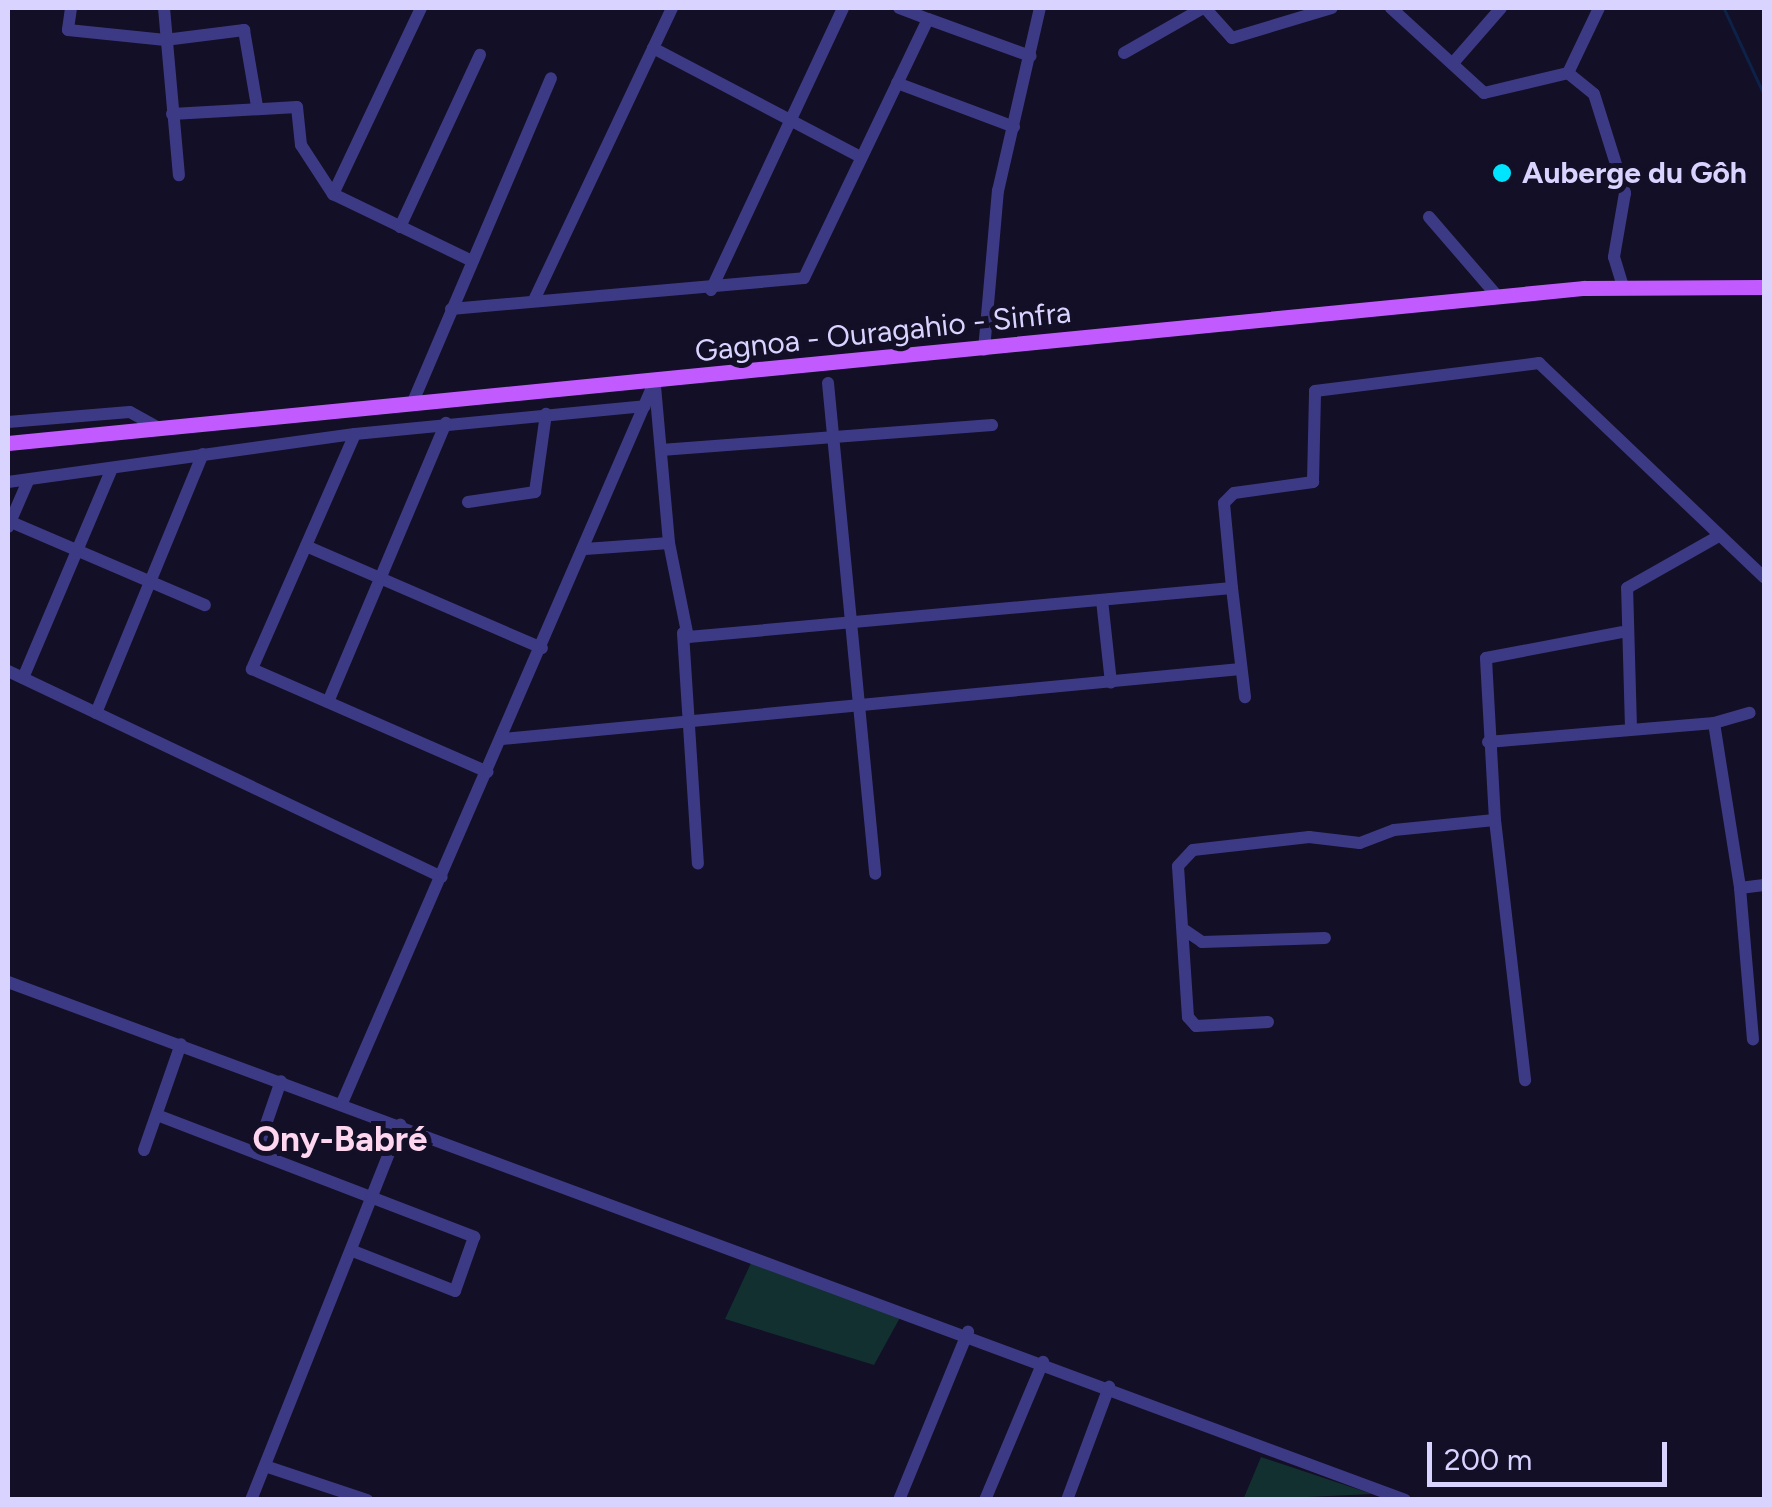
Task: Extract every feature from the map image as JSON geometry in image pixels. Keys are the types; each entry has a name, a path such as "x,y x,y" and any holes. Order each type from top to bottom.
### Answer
{"main road":[{"name":"Gagnoa - Ouragahio - Sinfra","path":"8,443 654,384 1498,296 1623,286 1764,287"}],"street":[{"path":"71,8 68,30 165,40 244,30 256,106"},
{"path":"164,8 178,174"},
{"path":"332,194 420,8"},
{"path":"535,298 672,8"},
{"path":"711,290 788,119 844,8"},
{"path":"900,8 1030,56"},
{"path":"984,350 988,263 1040,8"},
{"path":"1124,52 1204,8 1232,38 1332,8"},
{"path":"1391,8 1404,28 1499,95 1568,72 1599,8"},
{"path":"1453,63 1502,8"},
{"path":"452,309 535,298 711,290 804,278 928,19"},
{"path":"653,48 861,157"},
{"path":"400,227 480,54"},
{"path":"1568,72 1594,94 1625,193 1614,257 1623,286"},
{"path":"412,404 551,78"},
{"path":"897,83 1014,127"},
{"path":"172,114 256,106 297,107 302,145 332,194 472,261"},
{"path":"1429,216 1498,296"},
{"path":"1245,697 1224,504 1234,493 1313,482 1315,391 1539,363 1764,577"},
{"path":"828,383 856,620 875,874"},
{"path":"342,1103 654,384"},
{"path":"654,384 683,633 698,864"},
{"path":"8,482 446,422 645,406"},
{"path":"8,422 130,412 159,428"},
{"path":"468,502 535,492 546,414"},
{"path":"328,702 446,422"},
{"path":"661,450 992,424"},
{"path":"355,434 252,669 488,772"},
{"path":"96,713 203,454"},
{"path":"24,678 112,468"},
{"path":"28,481 9,526 151,579 205,605"},
{"path":"1632,728 1622,632 1627,588 1719,536"},
{"path":"585,548 670,543"},
{"path":"306,546 542,648"},
{"path":"683,633 1232,588"},
{"path":"1102,600 1112,683"},
{"path":"1525,1080 1488,742 1486,658 1622,632"},
{"path":"502,739 1242,669"},
{"path":"8,670 442,876"},
{"path":"1488,742 1714,723 1750,712"},
{"path":"1714,723 1740,888 1753,1039"},
{"path":"1268,1022 1196,1026 1182,929 1178,866 1194,850 1309,837 1360,843 1394,830 1496,820"},
{"path":"1740,888 1764,885"},
{"path":"1182,929 1202,942 1326,938"},
{"path":"8,982 968,1332 1378,1495 1405,1500"},
{"path":"144,1150 180,1044"},
{"path":"256,1153 281,1081"},
{"path":"157,1114 474,1237 455,1291 353,1252"},
{"path":"251,1500 353,1252 400,1125"},
{"path":"900,1500 968,1332"},
{"path":"984,1500 1043,1362"},
{"path":"1067,1500 1109,1387"},
{"path":"265,1466 367,1500"}],"green space":[{"path":"752,1261 902,1314 874,1365 725,1319"},
{"path":"1261,1457 1372,1494 1243,1500"}],"waterway":[{"path":"1724,8 1764,94"}],"place":[{"name":"Auberge du Gôh","path":"1502,173"}],"district":[{"name":"Ony-Babré","path":"340,1139"}]}
